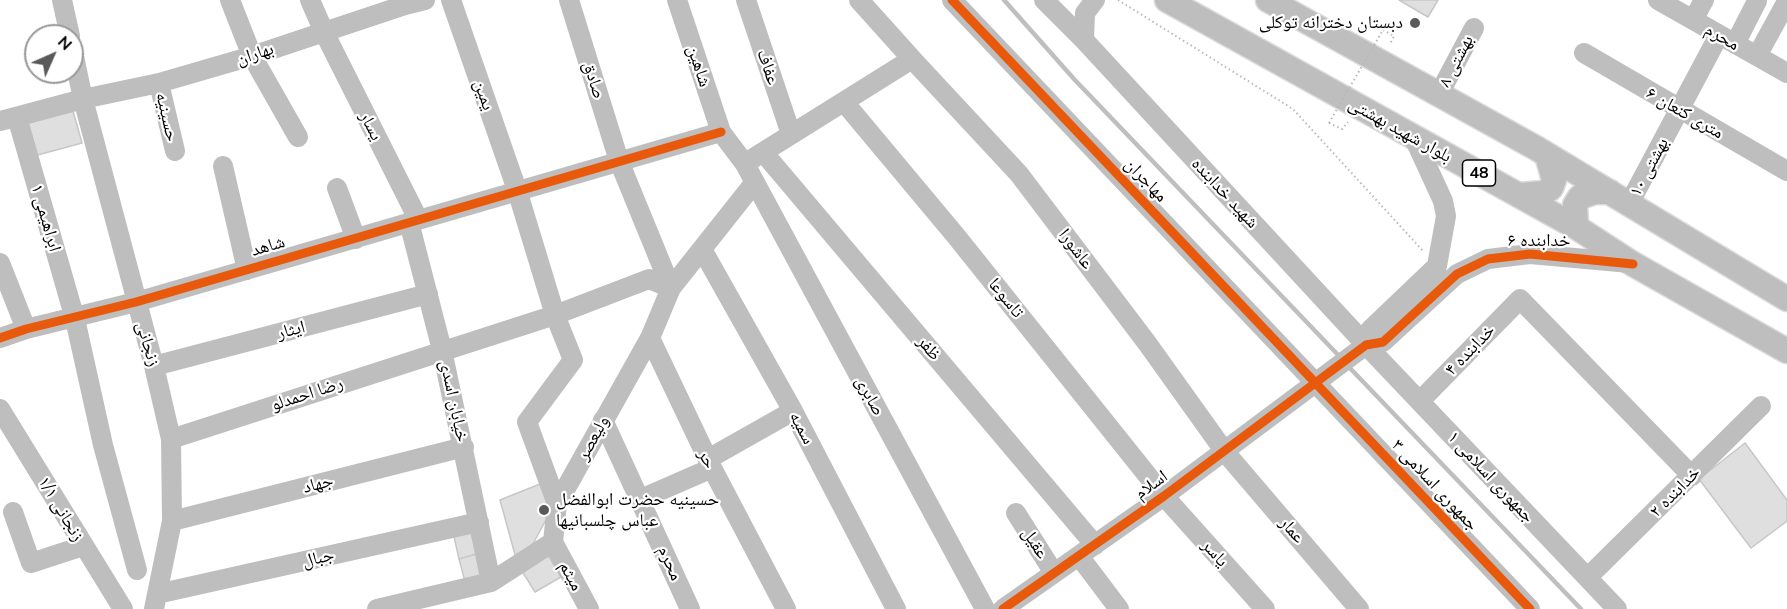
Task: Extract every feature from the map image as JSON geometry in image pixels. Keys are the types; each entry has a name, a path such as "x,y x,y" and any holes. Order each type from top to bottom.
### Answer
{"main road":[{"name":"بلوار شهید بهشتی","path":"1167,0 1520,195 1634,264 1787,351"},
{"path":"1268,0 1294,8 1620,198 1787,299"},
{"path":"1520,195 1544,193 1551,188 1554,180 1547,155"},
{"path":"1576,227 1575,205 1580,197 1595,192 1620,198"}],"street":[{"path":"62,0 67,24"},
{"path":"230,0 252,56 298,137"},
{"name":"یسار","path":"310,0 414,221"},
{"name":"بهاران","path":"8,119 83,99 159,83 252,56 404,2 425,0"},
{"name":"یمین","path":"451,0 517,190 555,315 573,360 527,422 557,504"},
{"name":"صادق","path":"569,0 619,161 671,288"},
{"name":"شاهین","path":"677,0 721,132 745,164"},
{"name":"عفاف","path":"746,0 791,134"},
{"name":"عاشورا","path":"859,0 1020,174 1147,343 1225,452"},
{"name":"مهاجران","path":"952,0 1317,383"},
{"name":"شهید خدابنده","path":"1044,0 1084,40 1366,345"},
{"path":"1084,40 1085,13 1095,0"},
{"name":"محرم","path":"1658,0 1787,73"},
{"path":"1693,20 1704,0"},
{"name":"بهشتی ۱۰","path":"1620,198 1727,39 1757,1"},
{"path":"1757,56 1786,3"},
{"name":"بهشتی ۸","path":"1439,94 1474,28"},
{"name":"۶ متری کنعان","path":"1584,53 1787,171"},
{"path":"745,164 912,59"},
{"name":"حسینیه","path":"159,83 175,151"},
{"name":"زنجانی","path":"80,84 171,439 172,522 156,602"},
{"name":"تاسوعا","path":"844,102 956,236 1164,496"},
{"name":"ابراهیمی ۱","path":"8,119 75,318 103,445 137,570"},
{"name":"شاهد","path":"0,338 136,302 721,132"},
{"path":"1366,345 1370,330 1437,266 1446,216 1443,201 1414,138"},
{"name":"ظفر","path":"763,152 1087,550 1119,609"},
{"name":"صابری","path":"745,164 985,609"},
{"path":"223,166 247,270"},
{"name":"ولیعصر","path":"553,542 557,504 650,338 671,288 703,251 755,182"},
{"path":"337,188 356,239"},
{"name":"خیابان اسدی","path":"414,221 491,582"},
{"name":"سمیه","path":"703,251 793,411 896,609"},
{"name":"خدابنده ۶","path":"1366,345 1383,342 1457,274 1488,259 1530,254 1634,264"},
{"path":"0,263 26,330"},
{"name":"رضا احمدلو","path":"171,439 555,315 649,279 671,288"},
{"name":"ایثار","path":"154,366 429,294"},
{"name":"خدابنده ۴","path":"1420,401 1520,299 1692,476"},
{"name":"حر","path":"650,338 710,464 786,609"},
{"name":"اسلام","path":"1002,609 1225,452 1366,345"},
{"name":"جمهوری اسلامی ۱","path":"1366,345 1617,609"},
{"name":"جمهوری اسلامی ۳","path":"1317,383 1530,609"},
{"name":"خدابنده ۲","path":"1588,578 1761,406"},
{"name":"زنجانی ۱/۱","path":"0,409 123,609"},
{"path":"641,499 710,464 793,411"},
{"name":"محرم","path":"603,420 690,609"},
{"name":"جهاد","path":"172,522 464,447"},
{"name":"عمار","path":"1225,452 1359,609"},
{"name":"یاسر","path":"1164,496 1265,609"},
{"path":"13,512 31,563 83,546"},
{"name":"عقیل","path":"1016,513 1054,573"},
{"name":"جبال","path":"156,602 479,522"},
{"path":"377,609 491,582 553,542"},
{"name":"میثم","path":"553,542 589,609"}],"path":[{"path":"1118,0 1293,109 1437,266"},
{"path":"1342,129 1329,123 1383,30 1394,36"}],"building":[{"path":"1399,0 1438,0 1428,17"},
{"path":"73,111 82,143 34,156 25,124"},
{"path":"1745,443 1787,500 1787,521 1751,548 1699,479"},
{"name":"حسینیه حضرت ابوالفضل عباس چلسبانیها","path":"545,482 554,505 527,555 517,562 500,500"},
{"path":"477,527 483,552 459,559 453,532"},
{"path":"483,552 489,580 466,585 459,559"},
{"path":"548,555 561,577 535,592 522,571"}],"waterway":[{"path":"1004,0 1074,79 1341,358"},
{"path":"1347,365 1581,609"}],"cycle path":[{"path":"952,0 1530,609"},
{"path":"0,338 26,329 136,302 721,132"},
{"path":"1003,609 1164,496 1366,345 1383,342 1457,274 1488,259 1530,254 1633,264"}],"place":[{"name":"دبستان دخترانه توکلی","path":"1415,23"},
{"name":"حسینیه حضرت ابوالفضل عباس چلسبانیها","path":"544,510"}]}
